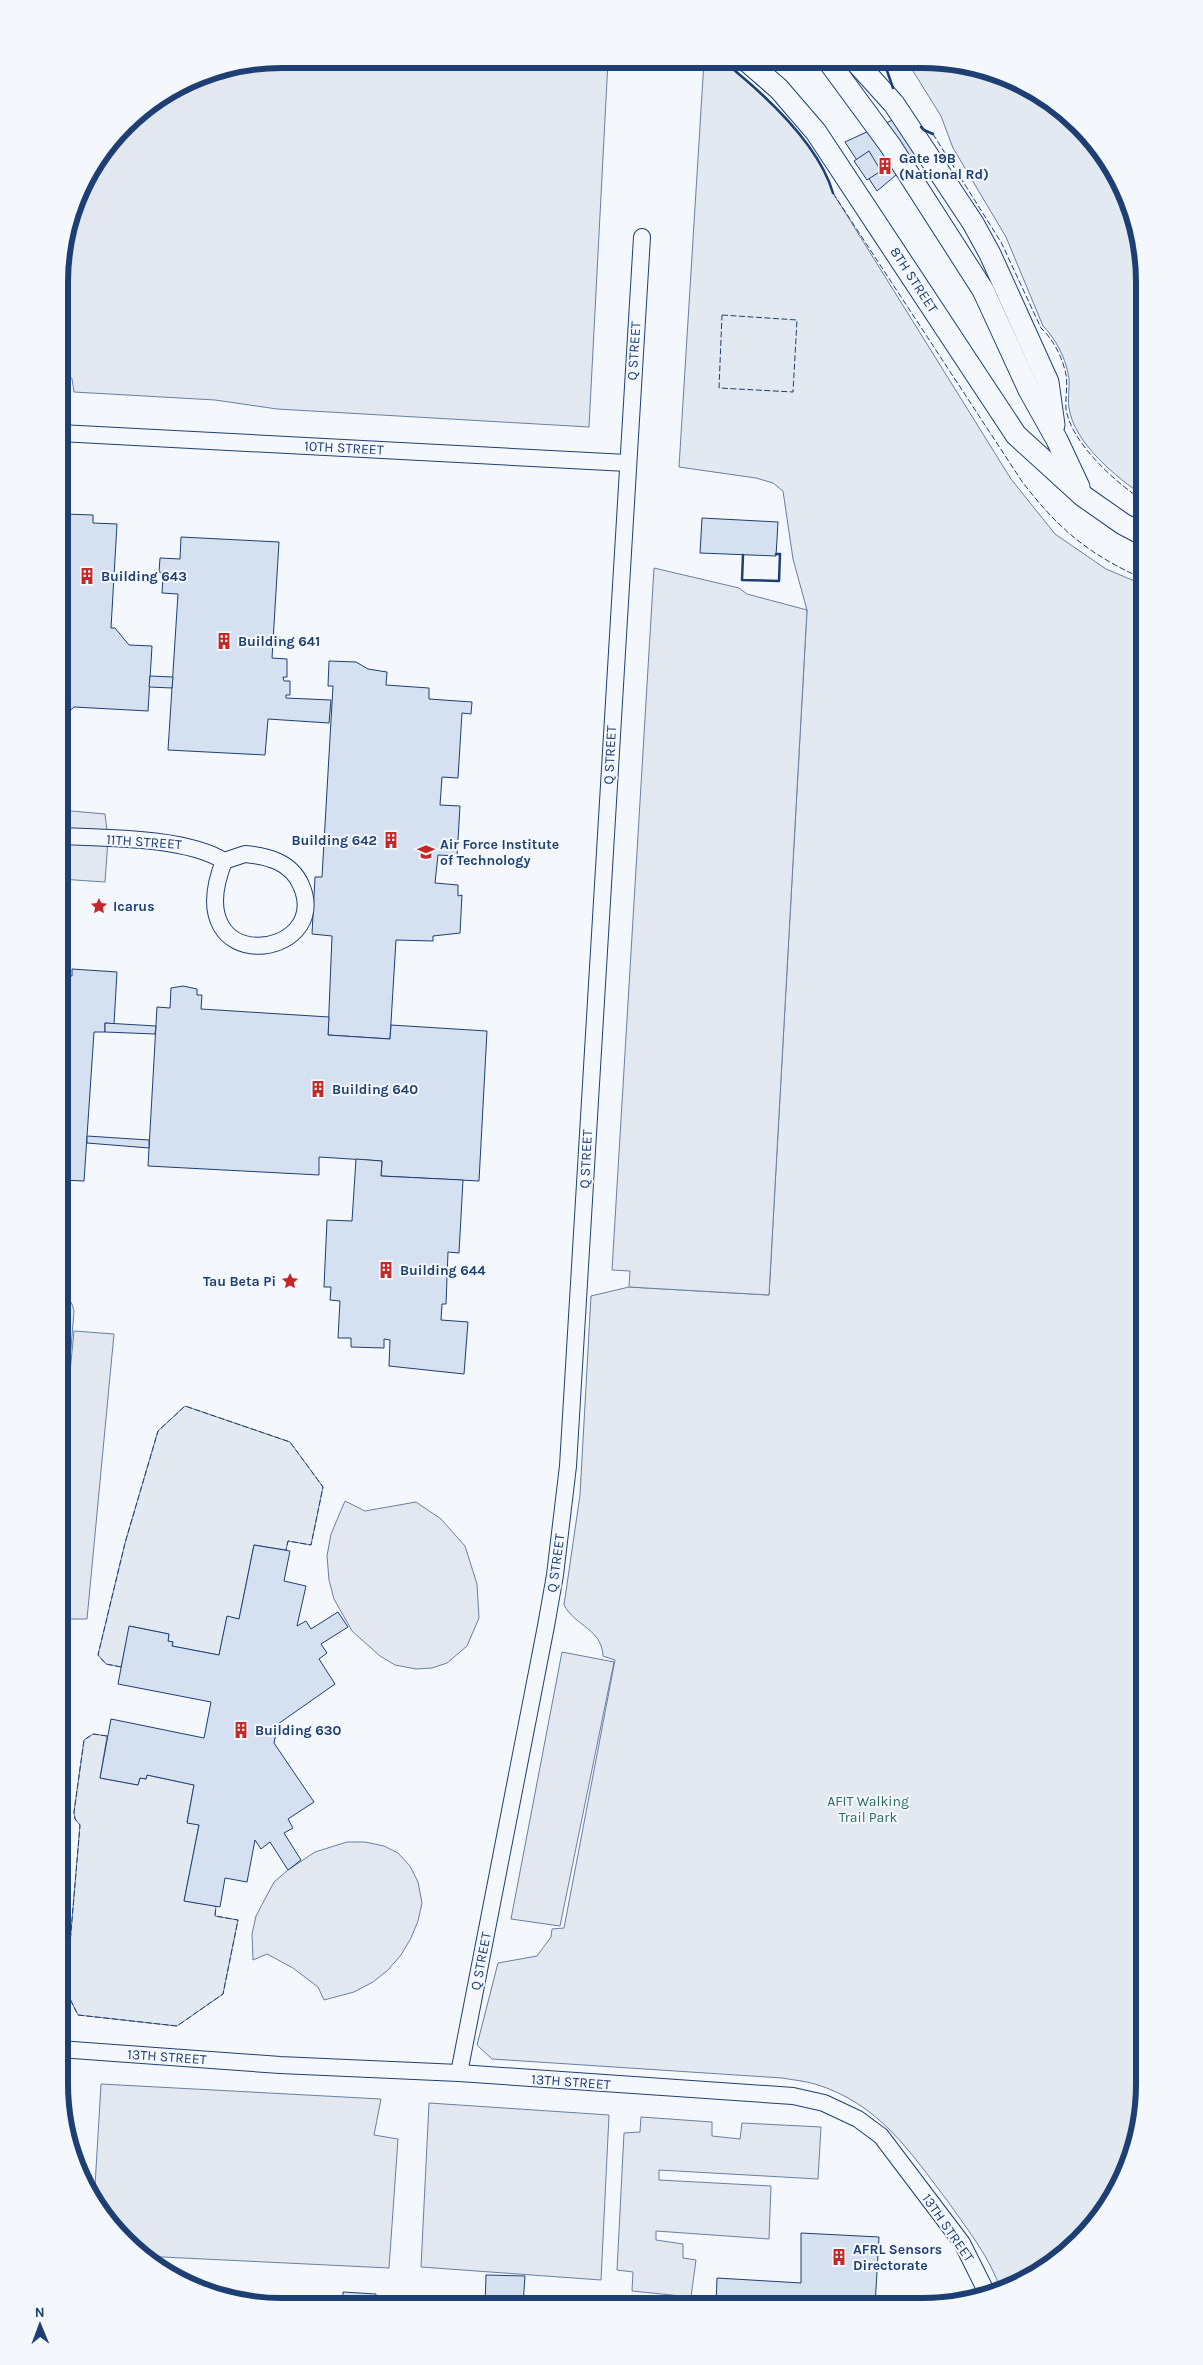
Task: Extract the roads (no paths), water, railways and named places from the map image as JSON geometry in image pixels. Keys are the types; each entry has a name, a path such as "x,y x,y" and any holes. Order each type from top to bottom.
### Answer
{"street":[{"name":"8TH STREET","path":"755,68 779,89 816,132 1016,435 1083,496 1136,531"},
{"path":"827,68 833,83 941,243 975,297 1018,391 1056,440"},
{"path":"833,68 890,145 969,266 1006,338 1029,390 1056,440"},
{"path":"848,68 884,113 979,260 1038,385 1056,440"},
{"path":"861,68 894,104 973,223 990,254 1048,382 1056,440"},
{"name":"Q STREET","path":"459,2073 546,1626 555,1575 567,1475 642,237"},
{"name":"10TH STREET","path":"68,433 627,464"},
{"name":"8TH STREET","path":"1056,440 1083,496"},
{"name":"11TH STREET","path":"68,837 189,846 211,852 224,861"},
{"path":"245,854 265,856 278,861 296,876 304,894 305,905 300,926 292,934 274,944 263,946 241,944 231,938 222,926 215,903 219,874 224,861 245,854"},
{"name":"13TH STREET","path":"68,2050 263,2064 459,2073 794,2096 824,2103 858,2119 881,2136 962,2243 984,2288"}],"place":[{"name":"Gate 19B (National Rd)","path":"885,166"},
{"name":"Building 643","path":"87,576"},
{"name":"Building 641","path":"224,641"},
{"name":"Building 642","path":"391,840"},
{"name":"Air Force Institute of Technology","path":"426,852"},
{"name":"Icarus","path":"99,906"},
{"name":"Building 640","path":"318,1089"},
{"name":"Building 644","path":"386,1270"},
{"name":"Tau Beta Pi","path":"290,1281"},
{"name":"Building 630","path":"241,1730"},
{"name":"AFRL Sensors Directorate","path":"839,2257"}],"park label":[{"name":"AFIT Walking Trail Park","path":"868,1809"}]}
